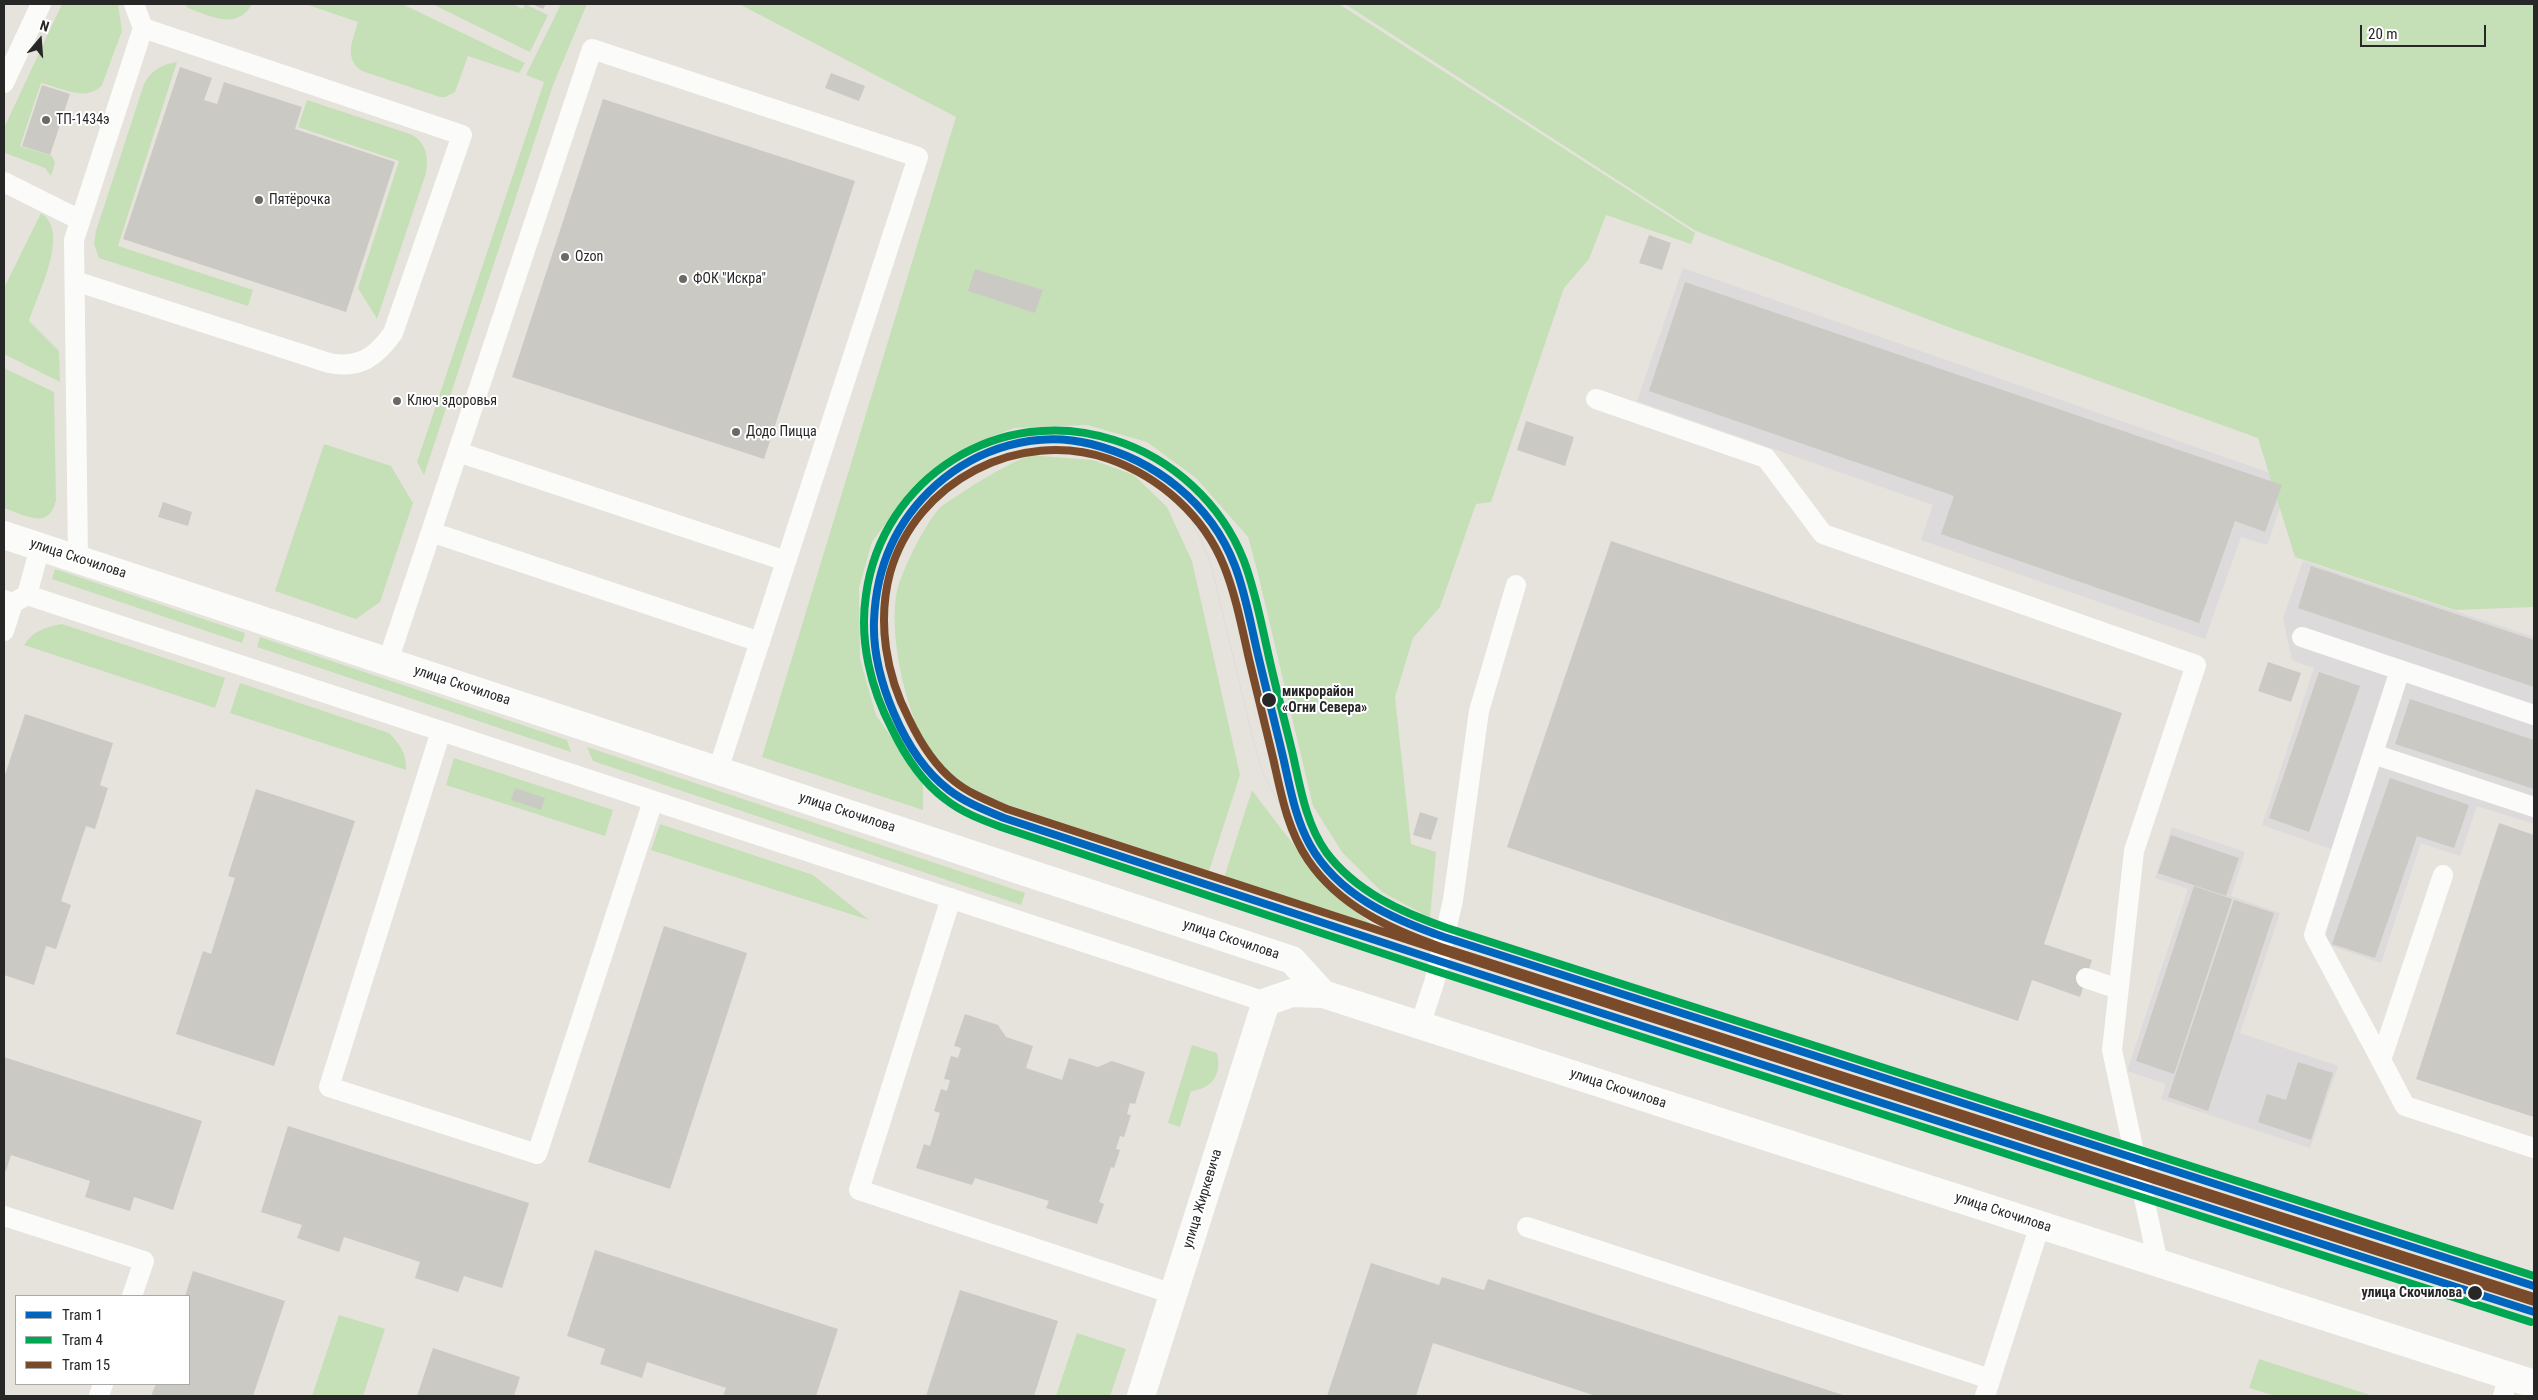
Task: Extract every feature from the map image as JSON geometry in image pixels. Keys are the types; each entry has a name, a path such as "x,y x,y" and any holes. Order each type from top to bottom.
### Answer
{"street":[{"name":"улица Скочилова","path":"4,535 1292,960 1322,994 2040,1224 2515,1385"},
{"path":"1266,1002 1292,993 1322,994"},
{"name":"улица Жиркевича","path":"1141,1396 1266,1002"}],"lane":[{"path":"4,83 41,4"},
{"path":"78,559 74,240 143,28 134,4"},
{"path":"74,281 329,363 351,366 370,357 384,346 393,333 462,135 143,28"},
{"path":"388,662 592,49 657,70 918,157 718,770"},
{"path":"4,182 80,220"},
{"path":"1596,399 1766,458 1823,534 2196,665 2134,851 2112,1050 2158,1263"},
{"path":"458,452 786,561"},
{"path":"431,532 760,642"},
{"path":"4,631 14,599 40,547"},
{"path":"1420,1025 1434,983 1453,900 1479,711 1516,585"},
{"path":"14,599 441,731 1266,1002"},
{"path":"2302,637 2534,715"},
{"path":"2400,670 2314,935 2405,1106 2534,1148"},
{"path":"441,731 329,1087 537,1154 653,801"},
{"path":"2373,754 2534,807"},
{"path":"2381,1060 2442,875"},
{"path":"951,898 859,1190 1173,1294"},
{"path":"2086,978 2118,988"},
{"path":"4,1216 144,1261 132,1295"},
{"path":"1527,1227 1988,1388 2040,1224"}],"shaded area":[{"path":"1683,268 2290,480 2267,545 2241,537 2205,639 1921,540 1933,505 1637,401"},
{"path":"2303,561 2534,637 2534,824 2477,806 2460,856 2421,843 2381,963 2323,943 2351,856 2262,825 2314,668 2292,660 2283,618"},
{"path":"2172,827 2245,852 2231,896 2280,913 2240,1033 2338,1066 2310,1148 2161,1099 2166,1084 2127,1071 2188,889 2155,878"}],"green space":[{"path":"62,4 118,4 122,31 102,85 96,90 88,93 73,92 41,83 20,146 52,156 55,163 51,176 45,168 5,153 4,128"},
{"path":"185,4 252,4 239,17 223,19 205,15 188,8"},
{"path":"305,4 402,4 525,63 519,73 468,56 455,92 445,97 440,97 362,71 356,66 351,55 352,42 358,22"},
{"path":"432,4 512,4 523,9 525,4 548,15 530,52"},
{"path":"561,4 587,4 553,85 424,475 417,462 544,82 526,75"},
{"path":"739,4 1339,4 1695,233 1691,244 1606,215 1589,259 1564,288 1491,502 1476,504 1440,607 1413,638 1395,697 1411,844 1436,852 1430,918 1382,892 1342,852 1313,806 1248,537 1196,478 1147,442 1087,425 1014,428 968,446 912,488 872,542 859,588 860,659 876,715 923,784 923,810 762,757 956,117"},
{"path":"1345,4 2534,4 2533,607 2455,610 2295,557 2258,438 1951,328 1696,231"},
{"path":"177,62 118,246 253,290 248,306 99,258 94,244 96,231 144,84 157,69 166,64"},
{"path":"307,100 410,134 420,141 425,150 427,161 426,173 377,319 358,288 399,161 298,127"},
{"path":"41,213 49,222 53,234 52,249 44,280 29,321 59,351 60,382 4,354 4,288"},
{"path":"4,368 54,392 56,500 53,510 42,518 28,517 4,508"},
{"path":"324,444 391,466 413,503 380,602 356,619 275,591"},
{"path":"1029,455 1093,460 1134,475 1167,507 1192,561 1240,775 1209,871 981,796 958,783 942,770 918,729 903,681 895,632 897,591 908,560 932,517 940,508 983,479"},
{"path":"55,569 245,633 242,643 52,579"},
{"path":"62,624 225,678 215,708 24,645 31,636 40,630"},
{"path":"260,637 567,740 571,752 257,647"},
{"path":"240,683 389,733 402,750 406,770 230,713"},
{"path":"587,747 1025,893 1021,905 593,761"},
{"path":"454,758 613,810 605,836 446,785"},
{"path":"1252,790 1283,831 1329,885 1385,935 1223,881"},
{"path":"660,824 813,875 869,920 651,850"},
{"path":"1192,1045 1217,1053 1218,1067 1214,1079 1210,1083 1199,1090 1191,1091 1180,1127 1168,1123"},
{"path":"339,1315 385,1329 363,1396 312,1396"},
{"path":"1077,1333 1126,1349 1110,1396 1056,1396"},
{"path":"2259,1359 2373,1396 2276,1396 2249,1388"}],"building":[{"path":"532,4 546,4 543,9"},
{"name":"Пятёрочка","path":"180,67 212,78 204,100 217,104 224,82 302,107 295,129 395,162 346,312 123,239"},
{"path":"831,73 865,86 859,101 825,88"},
{"name":"ТП-1434э","path":"42,85 70,94 50,155 22,146"},
{"name":"ФОК \"Искра\"","path":"603,99 855,181 764,459 512,377"},
{"path":"1649,235 1671,243 1662,270 1639,263"},
{"path":"975,269 1043,290 1035,313 968,291"},
{"path":"1685,282 2282,485 2265,532 2235,521 2199,623 1941,534 1954,496 1649,391"},
{"path":"1526,421 1574,437 1565,466 1517,450"},
{"path":"163,502 192,512 188,526 158,517"},
{"path":"1611,541 2122,713 2044,944 2092,960 2080,997 2032,980 2018,1021 1507,847"},
{"path":"2311,566 2534,640 2534,687 2298,608"},
{"path":"2268,662 2301,673 2291,702 2258,691"},
{"path":"2319,672 2360,686 2309,832 2269,818"},
{"path":"2410,699 2534,740 2534,789 2395,744"},
{"path":"25,714 113,743 100,785 108,788 95,829 86,826 61,901 71,905 56,949 46,946 34,985 4,975 4,778"},
{"path":"2390,778 2469,805 2454,848 2417,836 2375,958 2332,944"},
{"path":"515,788 545,798 541,810 511,800"},
{"path":"256,789 355,821 274,1066 176,1034 203,951 211,954 235,878 228,876"},
{"path":"1420,812 1438,818 1431,840 1413,835"},
{"path":"2499,823 2534,835 2534,1117 2416,1079"},
{"path":"2171,835 2239,858 2226,896 2158,873"},
{"path":"2194,886 2232,899 2174,1074 2136,1061"},
{"path":"2234,900 2274,913 2208,1111 2168,1097"},
{"path":"664,926 747,953 670,1189 588,1162"},
{"path":"965,1014 998,1025 1006,1037 1033,1046 1026,1068 1062,1080 1069,1058 1098,1067 1112,1061 1145,1072 1135,1104 1130,1103 1127,1114 1131,1115 1124,1137 1120,1136 1116,1149 1120,1150 1114,1168 1111,1167 1099,1202 1104,1204 1097,1224 1046,1208 1049,1201 975,1178 972,1185 916,1168 924,1144 930,1146 940,1113 934,1111 941,1089 947,1091 950,1080 944,1079 951,1056 958,1058 961,1048 954,1046"},
{"path":"4,1057 202,1121 173,1210 134,1197 130,1211 85,1197 90,1181 11,1155 6,1171 4,1170"},
{"path":"2298,1062 2333,1073 2311,1140 2258,1122 2267,1094 2286,1100"},
{"path":"288,1126 529,1203 502,1288 464,1276 458,1292 415,1278 420,1262 344,1237 339,1252 297,1238 302,1225 261,1212"},
{"path":"595,1250 838,1329 816,1396 723,1396 726,1388 647,1362 642,1378 600,1364 605,1349 567,1336"},
{"path":"1371,1263 1439,1285 1442,1277 1484,1290 1488,1279 1846,1396 1596,1396 1433,1343 1416,1396 1327,1396"},
{"path":"193,1271 285,1301 253,1396 151,1396 156,1385 190,1385 190,1295 185,1295"},
{"path":"960,1290 1058,1321 1034,1396 926,1396"},
{"path":"433,1348 520,1377 514,1396 417,1396"}],"tram line":[{"name":"4","path":"2531,1322 1436,971 1001,827 972,815 945,799 921,776 897,739 878,698 869,664 864,630 866,595 877,553 896,516 922,484 954,459 990,442 1030,432 1072,431 1114,440 1135,448 1156,458 1192,486 1223,521 1234,540 1244,561 1255,595 1308,816 1326,852 1338,866 1351,879 1380,899 1413,915 1447,928 2534,1276"},
{"name":"1","path":"2534,1286 1444,937 1405,922 1368,903 1335,878 1322,863 1310,845 1300,824 1248,610 1235,566 1225,543 1196,504 1178,487 1158,473 1115,451 1070,440 1049,439 1009,445 989,452 952,472 936,485 910,514 891,546 879,582 874,621 875,643 885,690 905,736 918,757 949,790 976,806 1004,818 1439,961 2534,1312"},
{"name":"15","path":"2531,1296 1441,947 1385,924 1367,914 1350,903 1321,876 1308,860 1295,836 1282,797 1235,600 1224,566 1215,548 1205,531 1178,500 1146,476 1128,467 1109,459 1075,451 1040,451 1007,457 976,470 947,488 923,512 903,540 890,573 884,610 886,648 894,685 913,728 934,760 954,781 966,790 987,800 1007,809 1442,951 2534,1302"},
{"path":"1127,454 1155,476 1167,489 1188,516 1197,532 1211,565 1263,773 1285,815 1317,856"}],"place":[{"name":"ТП-1434э","path":"46,120"},
{"name":"Пятёрочка","path":"259,200"},
{"name":"Ozon","path":"565,257"},
{"name":"ФОК \"Искра\"","path":"683,279"},
{"name":"Ключ здоровья","path":"397,401"},
{"name":"Додо Пицца","path":"736,432"},
{"name":"микрорайон «Огни Севера»","path":"1269,700"},
{"name":"улица Скочилова","path":"2475,1293"}]}
